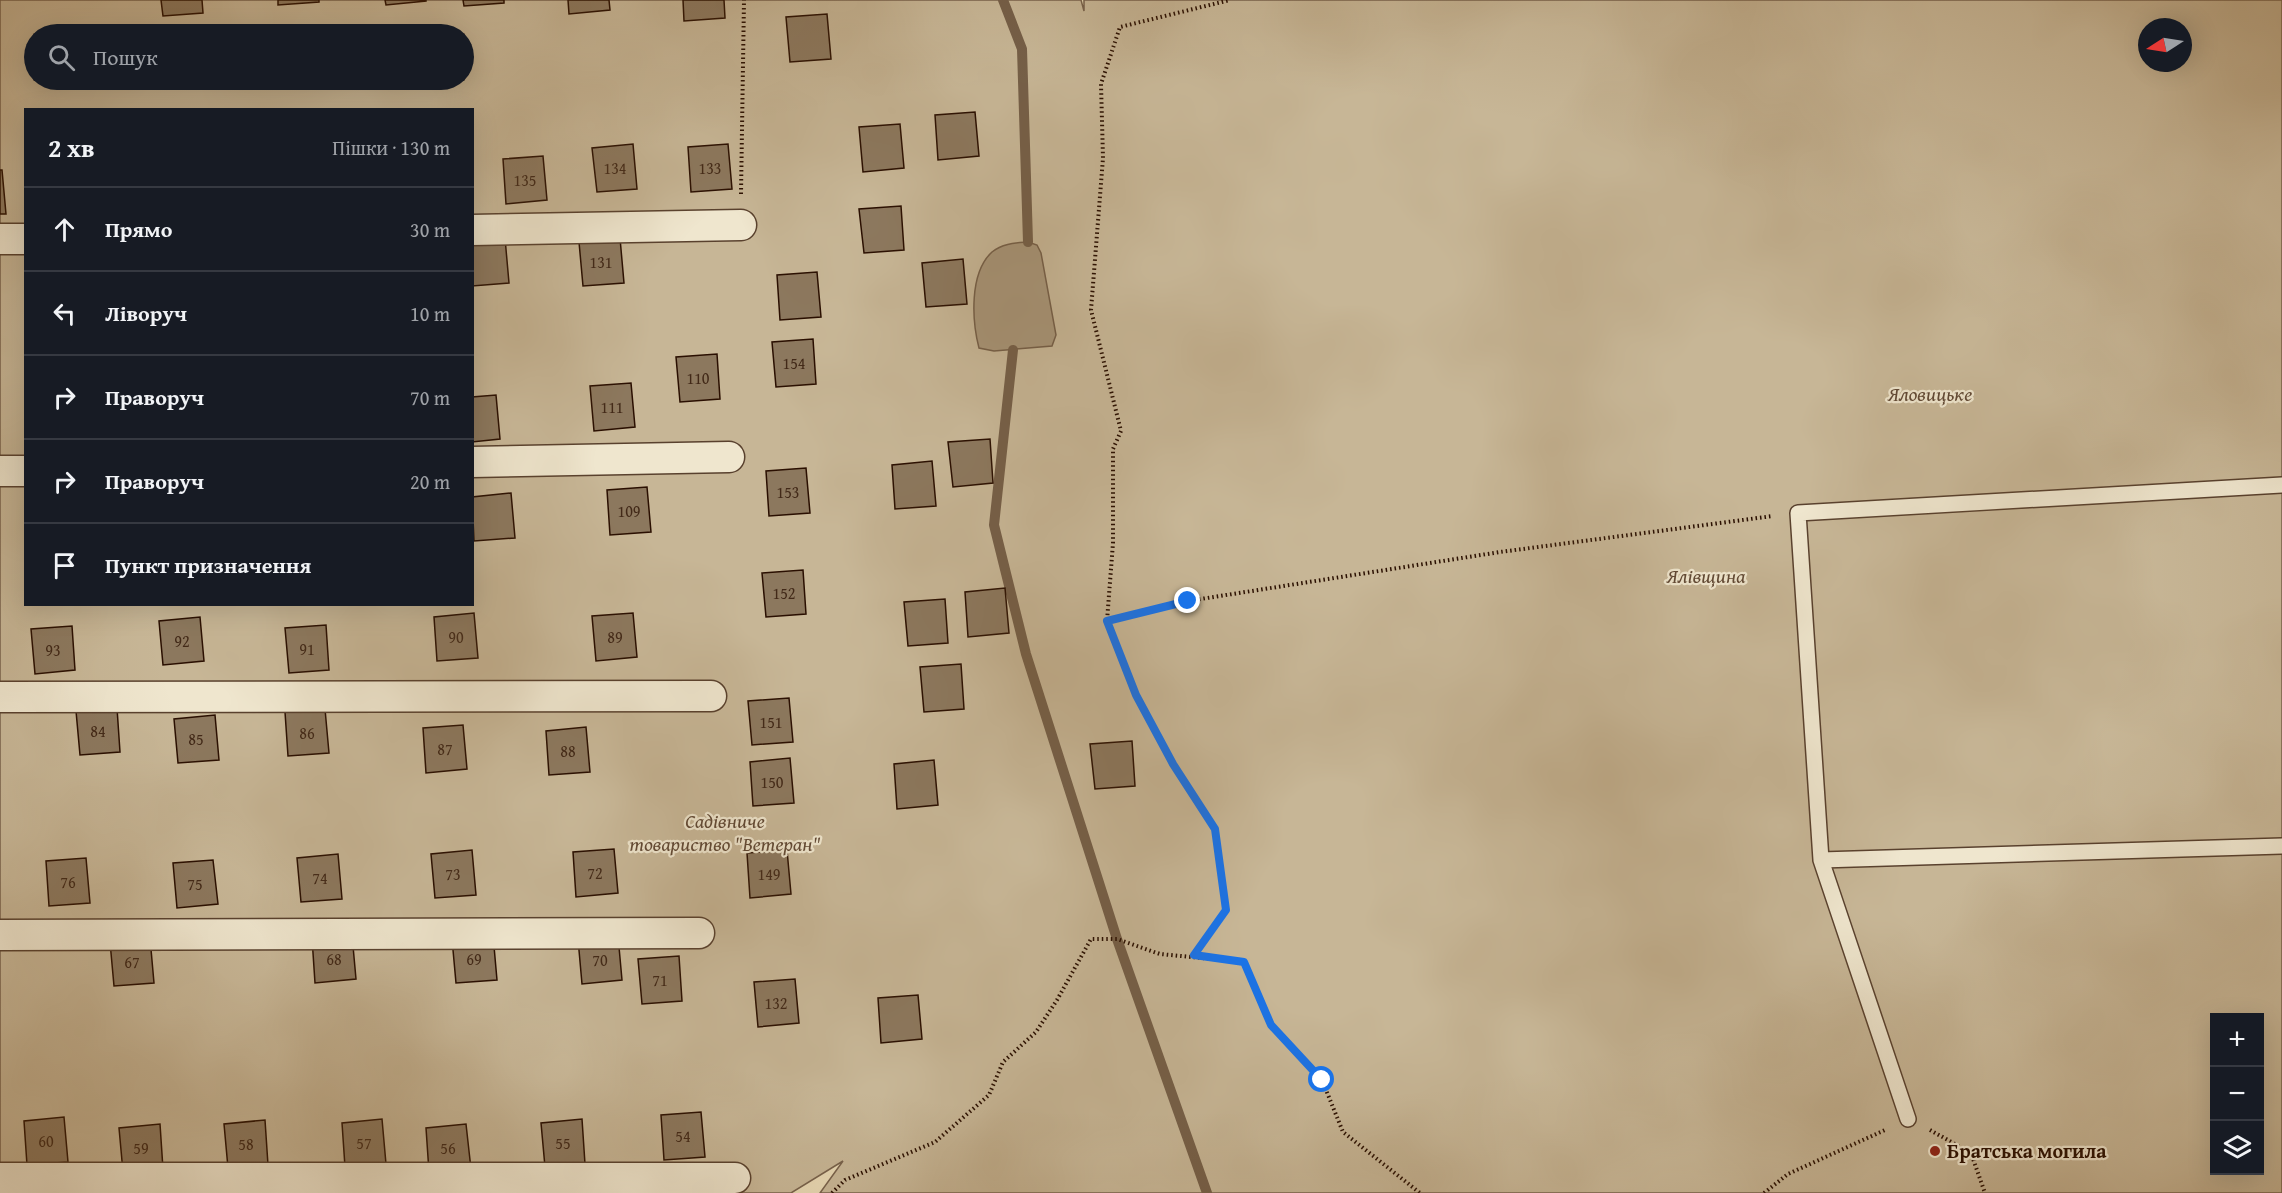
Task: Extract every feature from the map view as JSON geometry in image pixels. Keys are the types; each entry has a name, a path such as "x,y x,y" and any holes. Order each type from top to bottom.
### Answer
{"street":[{"path":"474,230 741,225"},
{"path":"0,239 24,239"},
{"path":"474,462 729,457"},
{"path":"0,471 24,471"},
{"path":"0,697 711,696"},
{"path":"0,935 699,933"},
{"path":"0,1178 735,1178"}],"lane":[{"path":"1908,1119 1821,860 1798,513 2282,485"},
{"path":"1821,860 2282,846"}],"path":[{"path":"741,225 744,0"},
{"path":"1194,955 1226,910 1215,829 1173,764 1136,695 1107,621 1113,543 1113,449 1121,432 1091,310 1103,158 1101,84 1120,27 1230,0"},
{"path":"1107,621 1188,601 1488,554 1798,513"},
{"path":"832,1193 845,1180 935,1142 989,1095 1002,1062 1036,1032 1091,939 1118,939 1160,954 1194,955 1244,962 1271,1025 1322,1080 1343,1132 1420,1193"},
{"path":"1764,1193 1788,1174 1908,1119 1971,1153 1985,1193"}],"green space":[{"path":"0,0 1081,0 1084,11 1084,0 2282,0 2282,1193 820,1193 843,1161 791,1193 0,1193"}],"shaded area":[{"path":"1028,242 1037,245 1041,253 1056,335 1052,346 994,351 979,348 974,298 979,272 996,249 1010,244"}],"building":[{"path":"161,0 202,0 203,13 163,16"},
{"path":"278,0 319,0 319,2 278,5"},
{"path":"385,0 426,0 426,1 386,5"},
{"path":"463,0 504,0 504,3 464,6"},
{"path":"568,0 609,0 610,10 569,14"},
{"path":"683,0 724,0 725,18 684,21"},
{"path":"827,14 831,59 790,62 786,17"},
{"path":"975,112 979,156 938,160 935,115"},
{"path":"900,124 904,168 863,172 859,127"},
{"path":"633,144 637,189 597,192 592,148"},
{"path":"728,144 732,189 691,192 688,147"},
{"path":"543,156 547,200 506,204 503,159"},
{"path":"0,170 2,170 6,214 0,214"},
{"path":"901,206 904,250 864,253 859,209"},
{"path":"505,238 509,283 474,286 474,241"},
{"path":"620,238 624,283 583,286 579,242"},
{"path":"963,259 967,304 926,307 922,263"},
{"path":"817,272 821,317 780,320 777,275"},
{"path":"813,339 816,384 776,387 772,342"},
{"path":"717,354 720,399 680,402 676,357"},
{"path":"631,383 635,427 594,431 590,386"},
{"path":"496,395 500,439 474,442 474,397"},
{"path":"990,439 993,483 953,487 948,442"},
{"path":"932,461 936,506 895,509 892,465"},
{"path":"806,468 810,513 769,516 766,471"},
{"path":"647,487 651,532 610,535 607,490"},
{"path":"511,493 515,538 474,541 474,497"},
{"path":"803,570 806,614 766,617 762,573"},
{"path":"1005,588 1009,633 968,637 965,592"},
{"path":"945,599 948,643 908,646 904,602"},
{"path":"474,613 478,658 437,661 434,617"},
{"path":"633,613 637,657 596,661 592,616"},
{"path":"200,617 204,661 163,665 159,621"},
{"path":"326,625 329,670 289,673 285,628"},
{"path":"72,626 75,670 35,674 31,629"},
{"path":"961,664 964,709 924,712 920,667"},
{"path":"789,698 793,742 752,745 748,701"},
{"path":"117,708 120,752 80,755 76,711"},
{"path":"325,709 329,753 288,756 285,712"},
{"path":"215,715 219,760 178,763 174,719"},
{"path":"463,725 467,769 426,773 423,728"},
{"path":"586,727 590,772 549,775 546,731"},
{"path":"1132,741 1135,786 1095,789 1090,744"},
{"path":"790,758 794,803 753,806 750,762"},
{"path":"934,760 938,805 897,809 894,764"},
{"path":"614,849 618,893 576,897 573,852"},
{"path":"472,850 476,895 435,898 431,854"},
{"path":"787,850 791,894 750,898 747,853"},
{"path":"338,854 342,899 301,902 297,858"},
{"path":"86,858 90,903 49,906 46,861"},
{"path":"213,860 218,904 177,908 173,863"},
{"path":"352,935 356,979 315,983 312,938"},
{"path":"493,935 497,980 456,983 452,939"},
{"path":"618,936 622,980 582,984 578,939"},
{"path":"150,938 154,983 114,986 110,942"},
{"path":"679,956 682,1001 642,1004 638,959"},
{"path":"795,979 799,1023 758,1027 754,982"},
{"path":"918,995 922,1039 881,1043 878,998"},
{"path":"701,1112 705,1157 664,1160 661,1115"},
{"path":"64,1117 68,1162 27,1165 24,1121"},
{"path":"382,1119 386,1164 345,1167 342,1123"},
{"path":"582,1119 585,1164 545,1167 541,1123"},
{"path":"265,1120 268,1165 228,1168 224,1124"},
{"path":"160,1124 163,1169 123,1172 119,1128"},
{"path":"466,1124 471,1169 429,1172 426,1128"}],"waterway":[{"path":"1003,0 1022,49 1028,242"},
{"path":"1013,350 994,525 1026,654 1117,939 1207,1193"}],"place":[{"name":"Братська могила","path":"1935,1151"}],"route":[{"path":"1188,601 1107,621 1136,695 1173,764 1215,829 1226,910 1194,955 1244,962 1271,1025 1322,1080"}],"park label":[{"name":"Яловицьке","path":"1930,394"},
{"name":"Ялівщина","path":"1706,576"},
{"name":"Садівниче товариство \"Ветеран\"","path":"725,832"}]}
